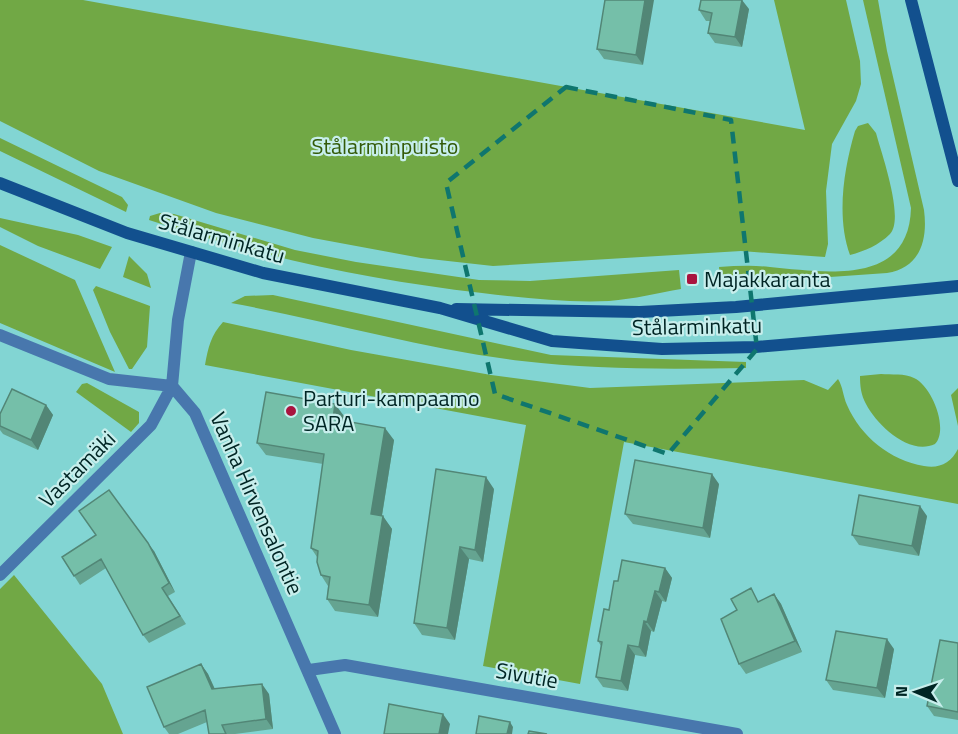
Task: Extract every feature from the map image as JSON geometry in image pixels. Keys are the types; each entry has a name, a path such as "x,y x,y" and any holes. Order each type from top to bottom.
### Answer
{"main road":[{"path":"910,0 957,176"},
{"name":"Stålarminkatu","path":"0,183 127,233 191,252 332,289 440,308 552,341 662,350 756,347 958,330"},
{"name":"Stålarminkatu","path":"440,308 640,312 736,307 958,286"}],"street":[{"path":"0,335 109,379 172,386 178,320 191,252"},
{"name":"Vastamäki","path":"0,575 151,425 172,386"},
{"name":"Vanha Hirvensalontie","path":"172,386 195,413 335,734"},
{"name":"Sivutie","path":"309,670 345,665 737,734"}],"highlighted area":[{"path":"566,87 731,120 757,349 668,454 495,394 446,183"}],"green space":[{"name":"Stålarminpuisto","path":"0,0 83,0 805,130 774,0 846,0 860,61 861,84 856,101 832,144 826,191 828,244 825,257 741,251 493,266 421,258 313,238 216,213 99,171 0,121"},
{"path":"863,0 878,0 887,51 924,210 925,232 919,251 907,265 887,273 745,283 745,275 720,278 719,267 757,266 815,271 860,269 880,263 896,251 907,233 911,208"},
{"path":"868,123 876,133 887,169 895,215 894,226 890,234 881,241 850,255 843,225 845,176 855,131 858,126"},
{"path":"0,138 122,197 128,205 126,212 0,151"},
{"path":"160,213 174,214 295,250 356,262 479,280 530,281 679,270 681,289 609,301 562,301 439,288 314,265 231,245 149,220 150,216"},
{"path":"0,218 78,235 112,247 100,269 38,246 0,227"},
{"path":"0,245 75,280 115,372 0,323"},
{"path":"129,256 147,274 151,288 123,277"},
{"path":"96,286 150,306 147,347 132,369 129,369 110,332 93,290"},
{"path":"273,295 551,355 746,362 746,368 662,369 522,361 412,342 231,303 245,296"},
{"path":"223,322 351,350 491,375 590,388 804,380 828,390 838,379 853,417 869,437 888,452 912,463 935,467 948,461 958,449 958,504 624,442 580,684 483,666 526,425 205,365 211,342"},
{"path":"881,374 910,376 927,390 939,419 939,437 935,444 925,447 905,442 886,429 871,412 864,401 860,376"},
{"path":"87,383 139,412 139,423 131,432 76,392 82,384"},
{"path":"958,388 958,426 951,395"},
{"path":"14,575 102,684 123,734 0,734 0,589"}],"building":[{"path":"605,0 645,0 636,55 597,49"},
{"path":"701,0 742,0 735,37 708,33 712,13 699,10"},
{"path":"12,389 46,405 31,440 0,426 0,414"},
{"path":"266,392 335,404 333,419 385,428 371,514 383,516 369,605 327,599 330,577 321,575 317,562 318,551 311,548 324,454 257,443"},
{"path":"635,460 712,474 703,528 625,514"},
{"path":"436,469 486,477 475,550 460,547 447,628 414,623"},
{"path":"109,490 148,543 169,583 162,588 180,616 143,635 101,559 74,576 62,557 96,535 79,511"},
{"path":"859,495 920,506 912,546 852,535"},
{"path":"622,560 665,568 659,592 655,591 647,622 644,621 639,647 628,645 621,681 596,677 602,642 598,641 604,609 609,610 614,581 618,581"},
{"path":"751,588 758,602 774,594 795,641 739,664 721,619 737,610 731,599"},
{"path":"836,631 887,639 877,688 826,680"},
{"path":"940,640 958,643 958,712 927,706"},
{"path":"201,664 212,689 262,684 266,719 222,725 226,734 209,734 205,710 164,727 147,687"},
{"path":"389,704 443,714 439,734 384,734"},
{"path":"479,716 510,722 507,734 476,734"},
{"path":"529,731 547,734 528,734"}],"place":[{"name":"Majakkaranta","path":"692,279"},
{"name":"Parturi-kampaamo SARA","path":"291,411"}]}
